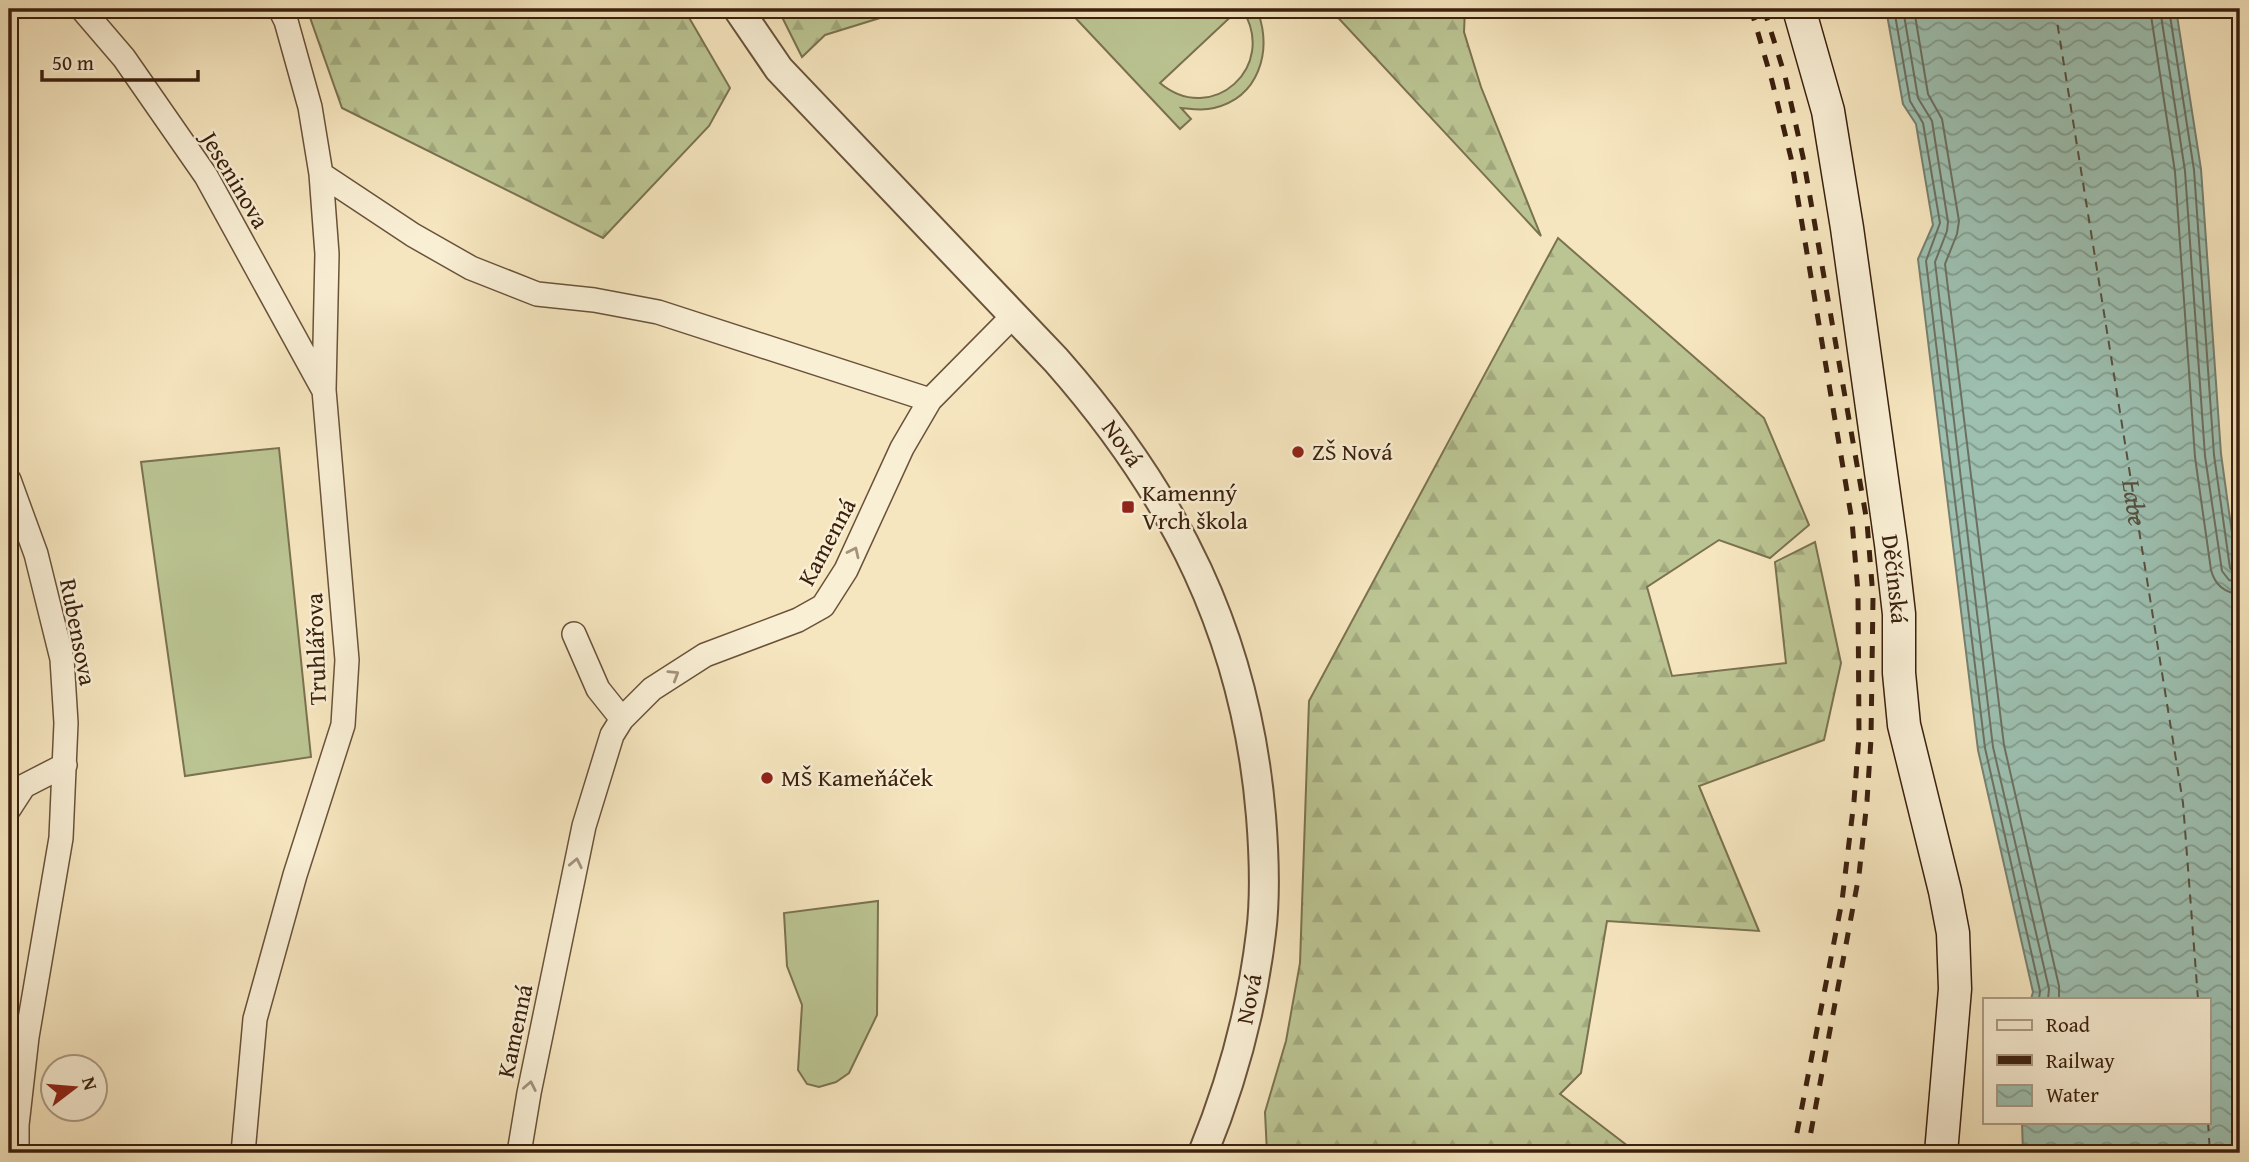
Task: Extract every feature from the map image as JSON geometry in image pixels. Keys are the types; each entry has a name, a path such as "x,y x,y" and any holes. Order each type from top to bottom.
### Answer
{"main road":[{"name":"Děčínská","path":"1799,9 1828,111 1847,228 1891,544 1899,614 1899,673 1904,725 1953,933 1955,989 1941,1153"}],"street":[{"name":"Jeseninova","path":"82,9 124,58 206,176 324,390"},
{"name":"Truhlářova","path":"243,1153 255,1019 295,875 344,725 347,660 324,390 327,254 321,174 310,107 286,21 280,9"},
{"name":"Nová","path":"738,9 779,69 1091,400 1131,453 1161,500 1182,538 1219,621 1243,703 1257,777 1262,830 1262,930 1244,1031 1203,1153"},
{"path":"321,174 413,235 471,268 537,294 658,312 930,400"},
{"name":"Kamenná","path":"519,1153 584,826 612,736 622,719 652,689 705,655 798,620 823,606 846,570 902,449 930,400 1013,316"},
{"name":"Rubensova","path":"9,480 36,554 62,659 66,723 61,838 27,1037 15,1138"},
{"path":"574,635 598,689 622,719"},
{"path":"9,809 24,786 65,765"}],"green space":[{"path":"307,9 533,9 546,17 551,9 684,9 730,88 709,126 603,238 342,108"},
{"path":"778,9 909,9 825,35 802,57"},
{"path":"1067,9 1239,9 1160,83 1180,95 1200,98 1219,94 1234,84 1246,69 1252,51 1251,30 1242,9 1256,9 1258,12 1262,27 1262,57 1258,71 1242,94 1214,108 1181,108 1191,119 1180,129"},
{"path":"1330,9 1465,9 1464,32 1481,87 1541,236"},
{"path":"1558,238 1764,418 1809,525 1770,558 1719,540 1647,587 1672,676 1786,663 1775,562 1815,542 1841,663 1824,740 1699,786 1759,931 1607,921 1581,1073 1560,1094 1637,1153 1267,1153 1265,1112 1286,1041 1300,963 1309,701"},
{"path":"279,448 311,757 185,776 141,462"},
{"path":"878,901 877,1015 849,1073 836,1082 819,1087 807,1084 798,1070 802,1005 787,966 784,913"}],"water":[{"name":"Labe","path":"1886,9 2176,9 2201,169 2221,454 2240,591 2240,1153 2023,1153 2022,1124 2210,1124 2210,998 2031,998 2033,992 1978,750 1918,259 1933,225 1916,124 1903,104"}],"ferry route":[{"path":"2055,9 2183,803 2198,998"},
{"path":"2208,1124 2210,1153"}],"railway":[{"path":"1751,9 1791,158 1852,521 1858,592 1859,736 1854,801 1842,901 1793,1153"},
{"path":"1764,9 1785,76 1803,157 1867,522 1873,597 1871,739 1859,875 1807,1153"}],"place":[{"name":"ZŠ Nová","path":"1298,452"},
{"name":"Kamenný Vrch škola","path":"1128,507"},
{"name":"MŠ Kameňáček","path":"767,778"}]}
